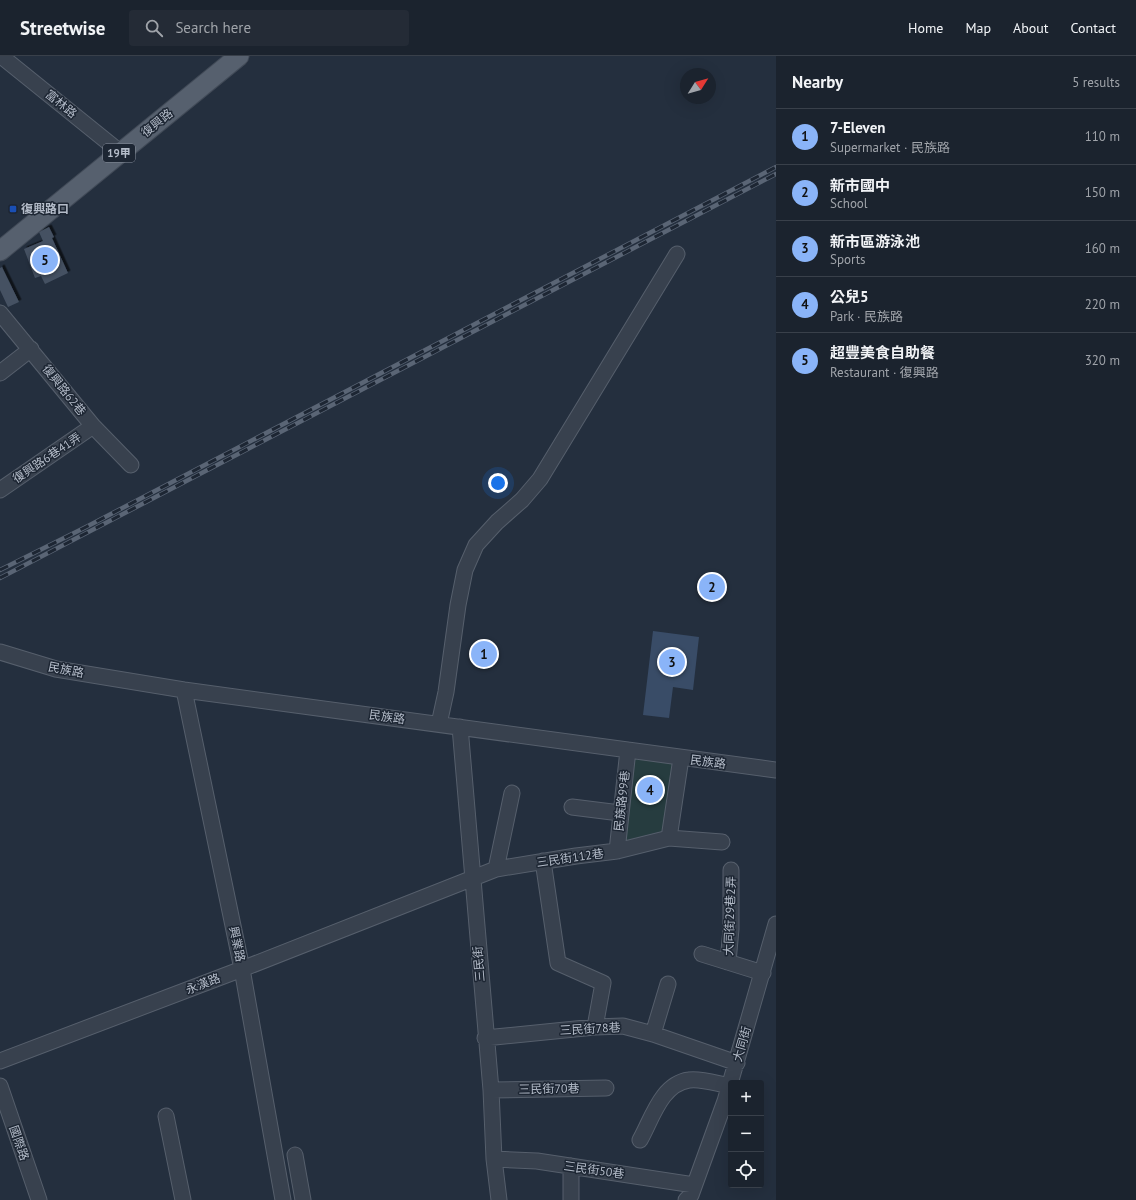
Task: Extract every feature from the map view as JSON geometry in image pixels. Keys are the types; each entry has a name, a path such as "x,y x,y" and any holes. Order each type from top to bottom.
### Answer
{"main road":[{"name":"復興路","path":"0,251 222,56"},
{"name":"復興路","path":"0,236 239,56"}],"street":[{"name":"富林路","path":"1,56 19,62 116,148"},
{"path":"439,724 446,692 458,605 465,570 476,545 497,522 522,500 540,479 677,254"},
{"name":"復興路62巷","path":"0,313 94,426 131,465"},
{"path":"0,373 31,349"},
{"name":"復興路6巷41弄","path":"0,490 94,426"},
{"name":"民族路","path":"0,652 56,669 184,690 776,770"},
{"name":"興業路","path":"184,690 242,969 283,1200"},
{"name":"三民街","path":"460,727 485,1038 491,1090 494,1159 499,1200"},
{"name":"民族路99巷","path":"617,851 628,750"},
{"path":"669,838 681,758"},
{"path":"496,869 512,793"},
{"path":"572,807 620,813"},
{"name":"三民街112巷","path":"472,878 496,869 617,851 669,838 722,842"},
{"path":"543,861 558,963 602,983 595,1027"},
{"name":"大同街29巷2弄","path":"728,962 731,929 732,870"},
{"name":"永漢路","path":"0,1061 242,969 472,878"},
{"name":"大同街","path":"732,1080 776,924"},
{"path":"702,954 763,973"},
{"path":"654,1034 668,984"},
{"name":"三民街78巷","path":"485,1038 595,1027 623,1026 654,1034 736,1063"},
{"path":"640,1140 662,1097 671,1087 690,1080 728,1086"},
{"name":"國際路","path":"0,1086 39,1200"},
{"name":"三民街70巷","path":"491,1090 606,1088"},
{"name":"大同街","path":"686,1200 694,1185 728,1092"},
{"path":"166,1116 183,1200"},
{"path":"295,1155 303,1200"},
{"name":"三民街50巷","path":"494,1159 537,1161 694,1185"},
{"path":"571,1166 571,1200"}],"green space":[{"path":"633,744 679,749 666,830 620,842"}],"water":[{"path":"653,631 699,637 693,690 673,687 669,718 643,715"}],"building":[{"path":"49,227 54,237 52,238 68,273 45,284 41,276 35,278 24,249 43,241 39,232"},
{"path":"2,267 19,302 8,307 0,290 0,268"}],"railway":[{"path":"0,570 86,527 776,167"},
{"path":"0,578 776,174"}],"place":[{"name":"復興路口","path":"13,209"},
{"name":"超豐美食自助餐","path":"45,260"},
{"name":"新市國中","path":"712,587"},
{"name":"7-Eleven","path":"484,654"},
{"name":"新市區游泳池","path":"672,662"},
{"name":"公兒5","path":"650,790"}]}
